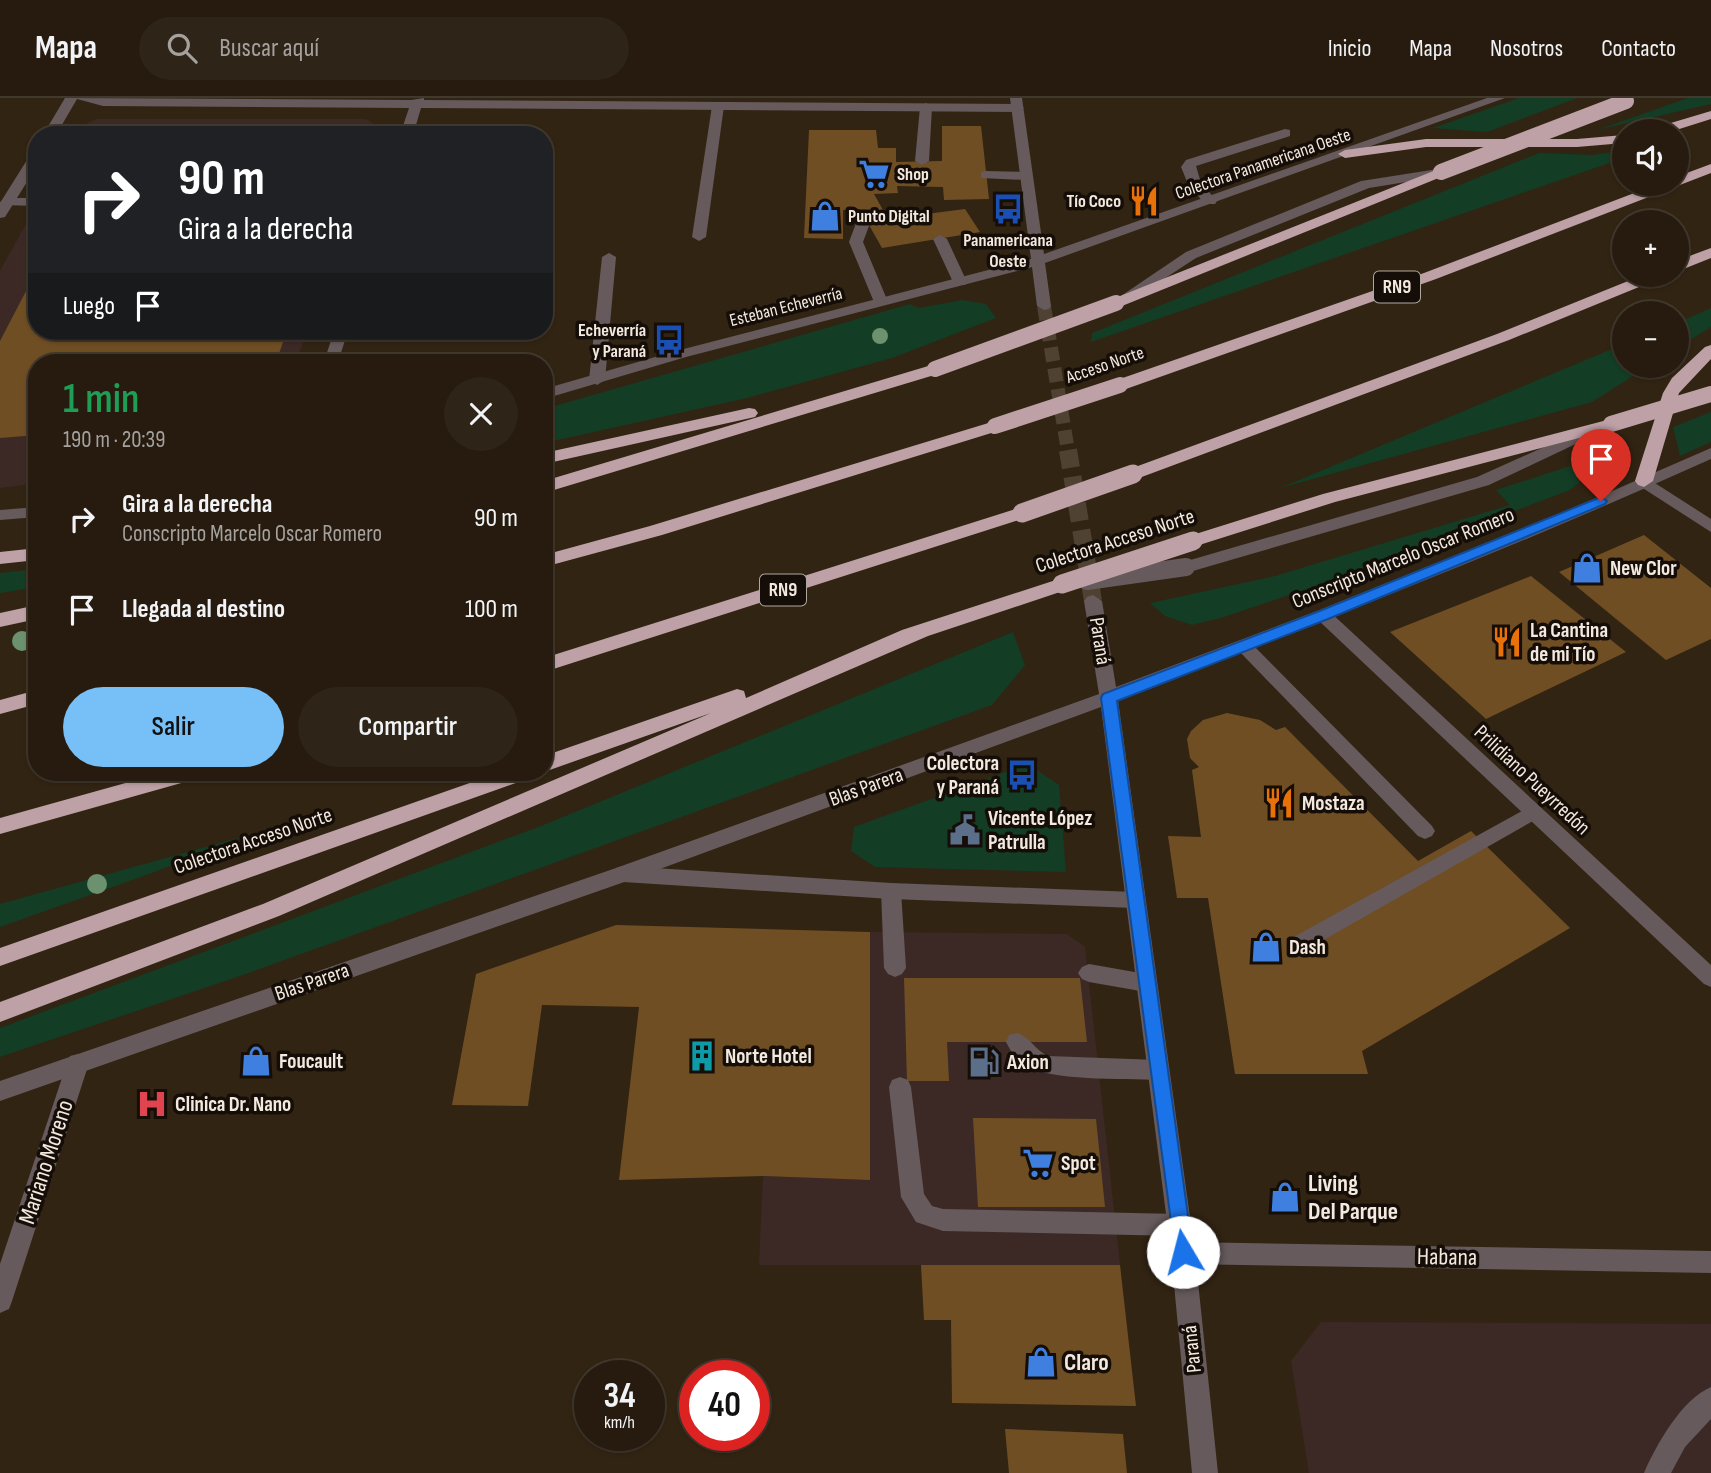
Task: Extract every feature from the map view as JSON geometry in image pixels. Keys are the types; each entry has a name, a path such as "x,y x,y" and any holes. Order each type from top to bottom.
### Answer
{"highway":[{"path":"553,484 930,371 1117,302 1630,99"},
{"path":"1689,122 1711,115"},
{"path":"1345,154 1426,144 1577,144 1612,140"},
{"path":"1689,177 1711,169"},
{"name":"Acceso Norte","path":"553,559 656,531 1121,385 1430,276 1640,196"},
{"path":"1689,262 1711,253"},
{"name":"RN9","path":"553,662 1022,513 1503,337 1626,287"},
{"path":"1644,481 1671,393 1678,382 1711,350"},
{"path":"553,457 930,371"},
{"name":"Colectora Acceso Norte","path":"553,761 925,630 1193,541 1329,498 1603,427 1711,394"},
{"path":"0,558 28,555"},
{"path":"0,620 28,614"},
{"path":"0,1012 271,910 925,630"},
{"path":"1,707 28,700"},
{"path":"0,826 160,781"},
{"name":"Colectora Acceso Norte","path":"0,957 498,781"}],"street":[{"path":"54,126 71,98"},
{"path":"82,98 103,102 652,102 718,106 926,107 1017,103 1044,306"},
{"name":"Colectora Panamericana Oeste","path":"1038,261 1499,98"},
{"path":"409,126 417,101"},
{"path":"699,237 718,106"},
{"path":"922,161 926,107"},
{"path":"1210,201 1195,184 1188,167 1191,163 1285,133"},
{"path":"4,208 28,169"},
{"path":"986,175 1026,176"},
{"path":"4,208 28,204"},
{"path":"865,218 856,242 881,302"},
{"path":"940,239 960,282"},
{"path":"597,380 609,257"},
{"name":"Esteban Echeverría","path":"553,392 681,354 1038,261"},
{"path":"1062,584 1186,567 1483,481 1603,427"},
{"name":"Conscripto Marcelo Oscar Romero","path":"1109,698 1579,512 1711,453"},
{"path":"1644,481 1711,527"},
{"path":"0,515 28,513"},
{"name":"Paraná","path":"1093,601 1121,775 1135,900 1183,1252 1205,1473"},
{"name":"Prilidiano Pueyrredón","path":"1322,615 1711,978"},
{"path":"1244,646 1425,831"},
{"name":"Blas Parera","path":"0,1091 623,874 1109,698"},
{"path":"1297,945 1533,812"},
{"name":"Blas Parera","path":"623,874 891,891 1135,900"},
{"path":"891,891 895,968"},
{"path":"1089,973 1146,983"},
{"path":"1017,1042 1028,1057 1047,1065 1158,1070"},
{"name":"Mariano Moreno","path":"0,1301 78,1063"},
{"path":"900,1087 913,1197 924,1214 943,1220 1179,1225"},
{"name":"Habana","path":"1183,1252 1711,1262"},
{"path":"1657,1473 1676,1438 1711,1400"}],"shaded area":[{"path":"97,119 366,119 377,126 81,126"},
{"path":"28,220 28,340 304,340 299,354 28,354 28,484 0,488 0,271"},
{"name":"Axion","path":"870,932 1067,934 1085,947 1120,1265 759,1265 763,1176 870,1180"},
{"path":"1321,1322 1711,1324 1711,1473 1309,1473 1291,1361"}],"green space":[{"path":"1519,98 1577,98 1487,132 1433,128"},
{"path":"1688,98 1711,98 1711,104 1645,119 1628,119"},
{"path":"1612,152 1612,162 1091,342 1092,333 1539,153 1593,155"},
{"path":"962,300 986,304 996,318 892,358 747,398 553,441 553,406 910,304 919,308"},
{"path":"1711,308 1711,327 1689,341 1689,318"},
{"path":"1612,349 1612,378 1630,378 1592,402 1280,488"},
{"path":"1711,412 1711,442 1680,456 1673,427"},
{"path":"1619,450 1570,490 1345,576 1224,617 1192,625 1165,616 1150,603 1275,576 1510,505 1496,490"},
{"path":"28,570 28,588 0,593 0,573"},
{"path":"1013,632 1025,665 992,705 243,975 0,1057 0,1028 541,826"},
{"path":"1028,764 1059,785 1066,872 875,867 851,851 854,827"},
{"path":"245,836 152,873 0,927 0,904"}],"building":[{"path":"942,126 981,126 989,199 944,200 943,187 897,186 898,193 874,194 888,219 965,209 980,232 882,248 860,209 843,210 843,239 804,238 809,130 876,130 878,148 896,148 896,162 942,161"},
{"path":"28,287 28,340 284,340 279,354 28,354 28,436 0,438 0,341"},
{"path":"1644,535 1711,588 1711,639 1666,660 1559,572"},
{"name":"La Cantina de mi Tío","path":"1531,576 1626,652 1486,719 1390,632"},
{"path":"1227,713 1260,720 1276,730 1285,727 1418,861 1471,831 1570,928 1362,1051 1368,1074 1235,1074 1208,898 1177,898 1168,836 1201,837 1192,770 1199,767 1190,758 1187,739 1203,720"},
{"name":"Norte Hotel","path":"616,925 870,932 870,1180 763,1176 619,1180 639,1007 542,1005 528,1106 452,1105 476,974"},
{"path":"904,978 1080,978 1087,1042 947,1042 949,1081 907,1081"},
{"name":"Spot","path":"973,1118 1096,1119 1105,1207 978,1207"},
{"name":"Claro","path":"921,1265 1120,1265 1136,1406 952,1403 951,1320 924,1320"},
{"path":"1005,1429 1123,1434 1127,1473 1009,1473"}],"tunnel":[{"path":"1044,306 1068,451"},
{"path":"1068,450 1093,601"}],"place":[{"name":"Shop","path":"874,174"},
{"name":"Tío Coco","path":"1144,201"},
{"name":"Panamericana Oeste","path":"1008,209"},
{"name":"Punto Digital","path":"825,216"},
{"name":"Echeverría y Paraná","path":"669,340"},
{"name":"New Clor","path":"1587,568"},
{"name":"La Cantina de mi Tío","path":"1507,642"},
{"name":"Colectora y Paraná","path":"1022,775"},
{"name":"Mostaza","path":"1279,803"},
{"name":"Vicente López Patrulla","path":"965,830"},
{"name":"Dash","path":"1266,947"},
{"name":"Norte Hotel","path":"702,1056"},
{"name":"Foucault","path":"256,1061"},
{"name":"Axion","path":"984,1062"},
{"name":"Clinica Dr. Nano","path":"152,1104"},
{"name":"Spot","path":"1038,1163"},
{"name":"Living Del Parque","path":"1285,1197"},
{"name":"Claro","path":"1041,1362"}],"route":[{"path":"1183,1252 1109,698 1322,615 1601,501"}]}
